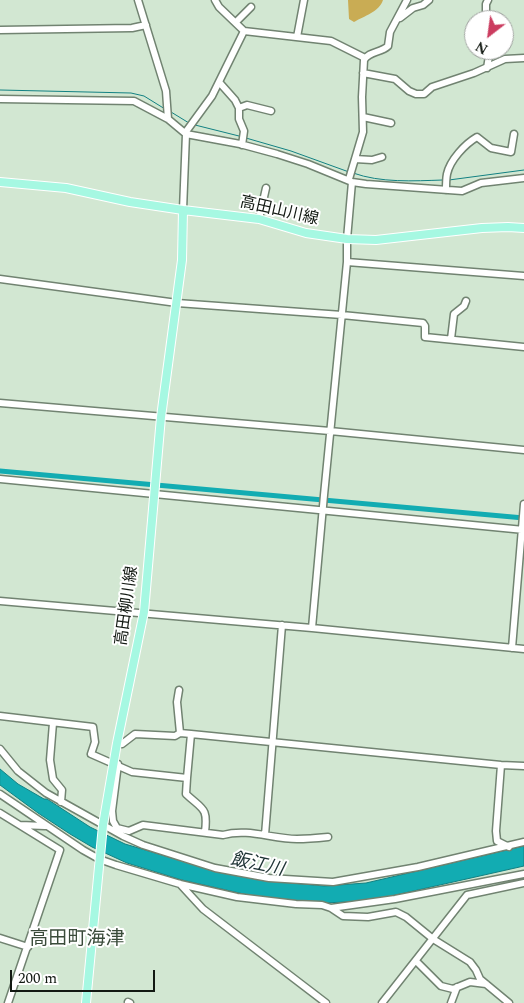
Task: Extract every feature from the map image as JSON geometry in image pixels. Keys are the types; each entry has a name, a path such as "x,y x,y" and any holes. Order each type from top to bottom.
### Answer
{"main road":[{"name":"高田山川線","path":"0,182 66,188 130,202 259,219 306,233 347,239 376,240 482,228 524,228"},
{"name":"高田柳川線","path":"86,1003 103,825 116,763 117,743 144,612 161,417 182,260 183,210"}],"street":[{"path":"138,0 166,91 168,119"},
{"path":"215,0 219,7 244,32 331,41 365,58"},
{"path":"297,37 304,0"},
{"path":"365,58 388,46 390,32 408,0"},
{"path":"397,20 413,8 429,0"},
{"path":"236,22 251,7"},
{"path":"0,30 132,28 146,25"},
{"path":"183,210 186,134 212,96 244,32"},
{"path":"312,628 347,262 350,181 363,132 363,73 365,58"},
{"path":"363,73 396,79 409,92 424,94 432,86 487,68 505,59 524,58"},
{"path":"487,68 488,60"},
{"path":"219,82 239,108 239,119 244,131 242,145"},
{"path":"0,99 127,100 141,104 168,119 186,134 277,154 350,181 385,187 462,191 481,183 524,178"},
{"path":"239,108 247,105 272,111"},
{"path":"363,117 391,123"},
{"path":"446,190 447,173 455,158 472,140 477,137 490,148 512,152 514,134"},
{"path":"355,159 372,160 382,157"},
{"path":"259,219 266,188"},
{"path":"347,262 524,276"},
{"path":"0,279 177,303 423,323 425,326 425,337 524,347"},
{"path":"451,340 454,314 464,306 466,301"},
{"path":"0,403 330,431 524,450"},
{"path":"0,479 522,528"},
{"path":"512,648 523,507"},
{"path":"0,601 144,612 524,649"},
{"path":"265,835 282,625"},
{"path":"179,690 177,702 180,733"},
{"path":"0,716 93,727 95,742 91,754 116,763 132,772 187,778"},
{"path":"53,722 50,760 53,779 62,790 61,802"},
{"path":"117,743 122,744 135,734 175,736 180,733 524,766"},
{"path":"191,734 186,794 203,808 207,816 205,832"},
{"path":"0,750 18,771 61,802 143,845 216,868 269,878 327,882 376,876 509,847 524,842"},
{"path":"116,763 112,811 113,821 117,828 129,831 143,825 223,835 233,832 244,832 296,839 328,837"},
{"path":"501,765 496,841 509,847"},
{"path":"0,794 46,826 99,858 180,884 263,901 322,905 331,908 343,916 368,917 396,912 470,962 480,978 509,1003"},
{"path":"0,813 60,850 8,1003"},
{"path":"18,825 46,826"},
{"path":"331,908 395,899 524,874"},
{"path":"382,1003 467,895 524,883"},
{"path":"180,884 203,908 326,1003"},
{"path":"0,938 28,947"},
{"path":"416,962 441,986 453,989 470,982 487,984"},
{"path":"451,1003 457,987"}],"shaded area":[{"path":"348,0 383,0 375,11 354,22 349,19"}],"water":[{"name":"飯江川","path":"0,769 18,784 47,799 90,827 125,844 216,871 270,881 324,886 366,883 524,846 524,866 369,901 323,903 257,897 182,880 127,863 92,847 38,813 0,785"}],"waterway":[{"path":"0,90 131,93 144,96 165,109"},
{"path":"171,112 189,123"},
{"path":"195,125 239,136"},
{"path":"246,138 291,151 349,172"},
{"path":"449,180 524,170"},
{"path":"353,173 386,180 443,180"},
{"path":"0,471 524,518"}],"district":[{"name":"高田町海津","path":"77,940"}]}
